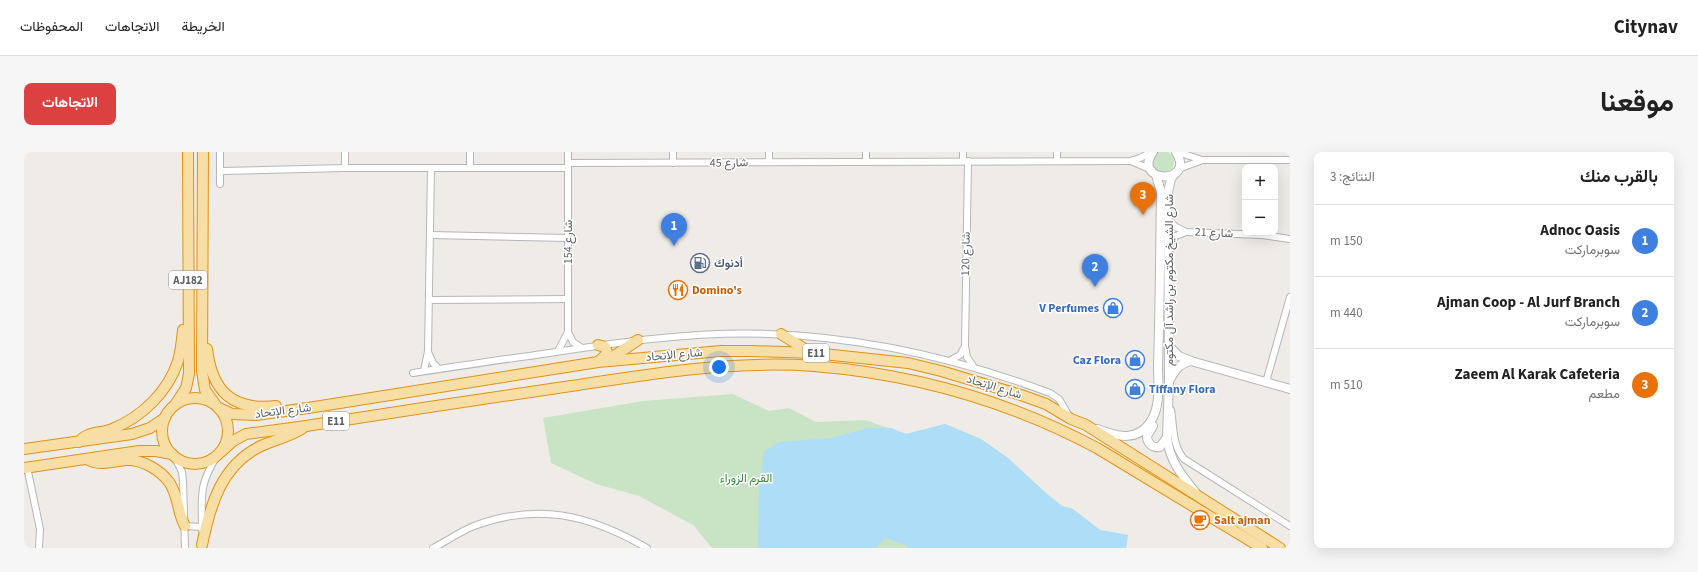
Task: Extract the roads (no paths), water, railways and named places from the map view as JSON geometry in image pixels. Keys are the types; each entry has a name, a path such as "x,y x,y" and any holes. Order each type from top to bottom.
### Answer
{"highway":[{"name":"AJ182","path":"175,405 183,394 188,381 188,152"},
{"name":"AJ182","path":"203,152 203,382 205,390 217,406"},
{"path":"79,442 87,435 107,431 122,424 143,412 152,403 168,381 178,361 188,301"},
{"path":"202,319 209,364 213,377 224,393 237,402 251,406 271,407 291,405 308,408"},
{"path":"781,334 799,347 814,353"},
{"path":"602,361 638,340"},
{"path":"598,345 605,347 608,352 602,361"},
{"name":"شارع الإتحاد","path":"217,406 232,414 245,416 308,408 602,361 721,351 814,353 908,363 1021,395 1046,404 1071,419 1086,425 1280,548"},
{"name":"شارع الإتحاد","path":"219,453 233,441 246,434 642,374 766,365 813,366 907,379 936,386 994,402 1046,423 1124,463 1262,548"},
{"path":"24,449 138,433 150,428 165,418 175,405 190,398 203,399 217,406 224,415 227,424 228,434 226,442 219,453 200,463 182,461 173,455 163,437 165,418"},
{"path":"202,546 212,504 222,481 228,473 257,448 279,438 298,432 306,426"},
{"path":"25,467 143,450 173,455"},
{"path":"85,458 98,463 134,460 144,463 160,472 173,489 181,518 185,526"}],"street":[{"path":"220,152 220,184"},
{"path":"345,152 345,168"},
{"path":"470,152 470,168"},
{"name":"شارع 154","path":"558,351 568,332 568,152"},
{"path":"673,152 673,163"},
{"path":"769,152 769,162"},
{"path":"866,152 866,162"},
{"name":"شارع 120","path":"963,152 965,161 965,346 967,357 973,366"},
{"path":"1057,152 1057,161"},
{"name":"شارع 45","path":"220,171 345,168 470,168 673,163 1130,161 1152,152"},
{"name":"شارع الشيخ مكتوم بن راشد آل مكتوم","path":"1152,152 1149,163 1161,192 1161,222 1156,408 1154,424 1147,436 1148,442 1154,447 1162,445 1167,437"},
{"path":"1177,152 1180,160 1177,171"},
{"path":"1177,152 1202,160 1290,160"},
{"path":"1270,152 1270,160"},
{"path":"1154,173 1168,177 1177,171 1202,160"},
{"name":"شارع 45","path":"1130,161 1142,165 1154,173"},
{"path":"424,371 428,351 431,168"},
{"name":"شارع الشيخ مكتوم بن راشد آل مكتوم","path":"1177,171 1172,179 1168,192 1169,382 1167,445 1172,460 1180,473 1201,498"},
{"name":"شارع 21","path":"1168,220 1176,227 1186,232"},
{"name":"شارع 21","path":"1169,243 1176,236 1186,232 1262,235 1290,239"},
{"path":"431,235 568,238"},
{"path":"1266,382 1288,310 1290,297"},
{"path":"428,300 568,299"},
{"path":"568,332 573,342 582,348"},
{"path":"414,373 598,345 667,337 781,334 815,336 867,343 951,360 1007,377 1052,394 1062,403 1071,419"},
{"path":"951,360 960,355 965,346"},
{"path":"1168,346 1179,356 1191,362 1290,389"},
{"path":"428,351 430,359 439,369"},
{"path":"1169,382 1175,370 1179,366 1191,362"},
{"path":"1168,402 1172,414 1174,442 1176,448 1184,459 1290,526"},
{"path":"1086,425 1114,436 1127,437 1143,431 1154,417"},
{"path":"202,546 202,487 207,471 219,453"},
{"path":"173,455 179,464 184,481 185,548"},
{"path":"25,467 40,530 39,548"},
{"path":"433,548 462,531 484,523 508,517 540,514 570,516 593,522 615,531 647,548"},
{"path":"185,526 202,527"}],"water":[{"path":"945,424 981,439 1008,458 1062,506 1073,509 1100,530 1128,535 1126,548 908,548 905,545 885,538 876,548 758,548 759,487 764,452 779,442 831,438 868,428 891,428 906,434"}],"place":[{"name":"Zaeem Al Karak Cafeteria","path":"1143,215"},
{"name":"Adnoc Oasis","path":"674,246"},
{"name":"أدنوك","path":"700,263"},
{"name":"Ajman Coop - Al Jurf Branch","path":"1095,287"},
{"name":"Domino's","path":"678,290"},
{"name":"V Perfumes","path":"1113,308"},
{"name":"Caz Flora","path":"1135,360"},
{"name":"Tiffany Flora","path":"1135,389"},
{"name":"Salt ajman","path":"1200,520"}],"park label":[{"name":"القرم الزوراء","path":"746,478"}]}
